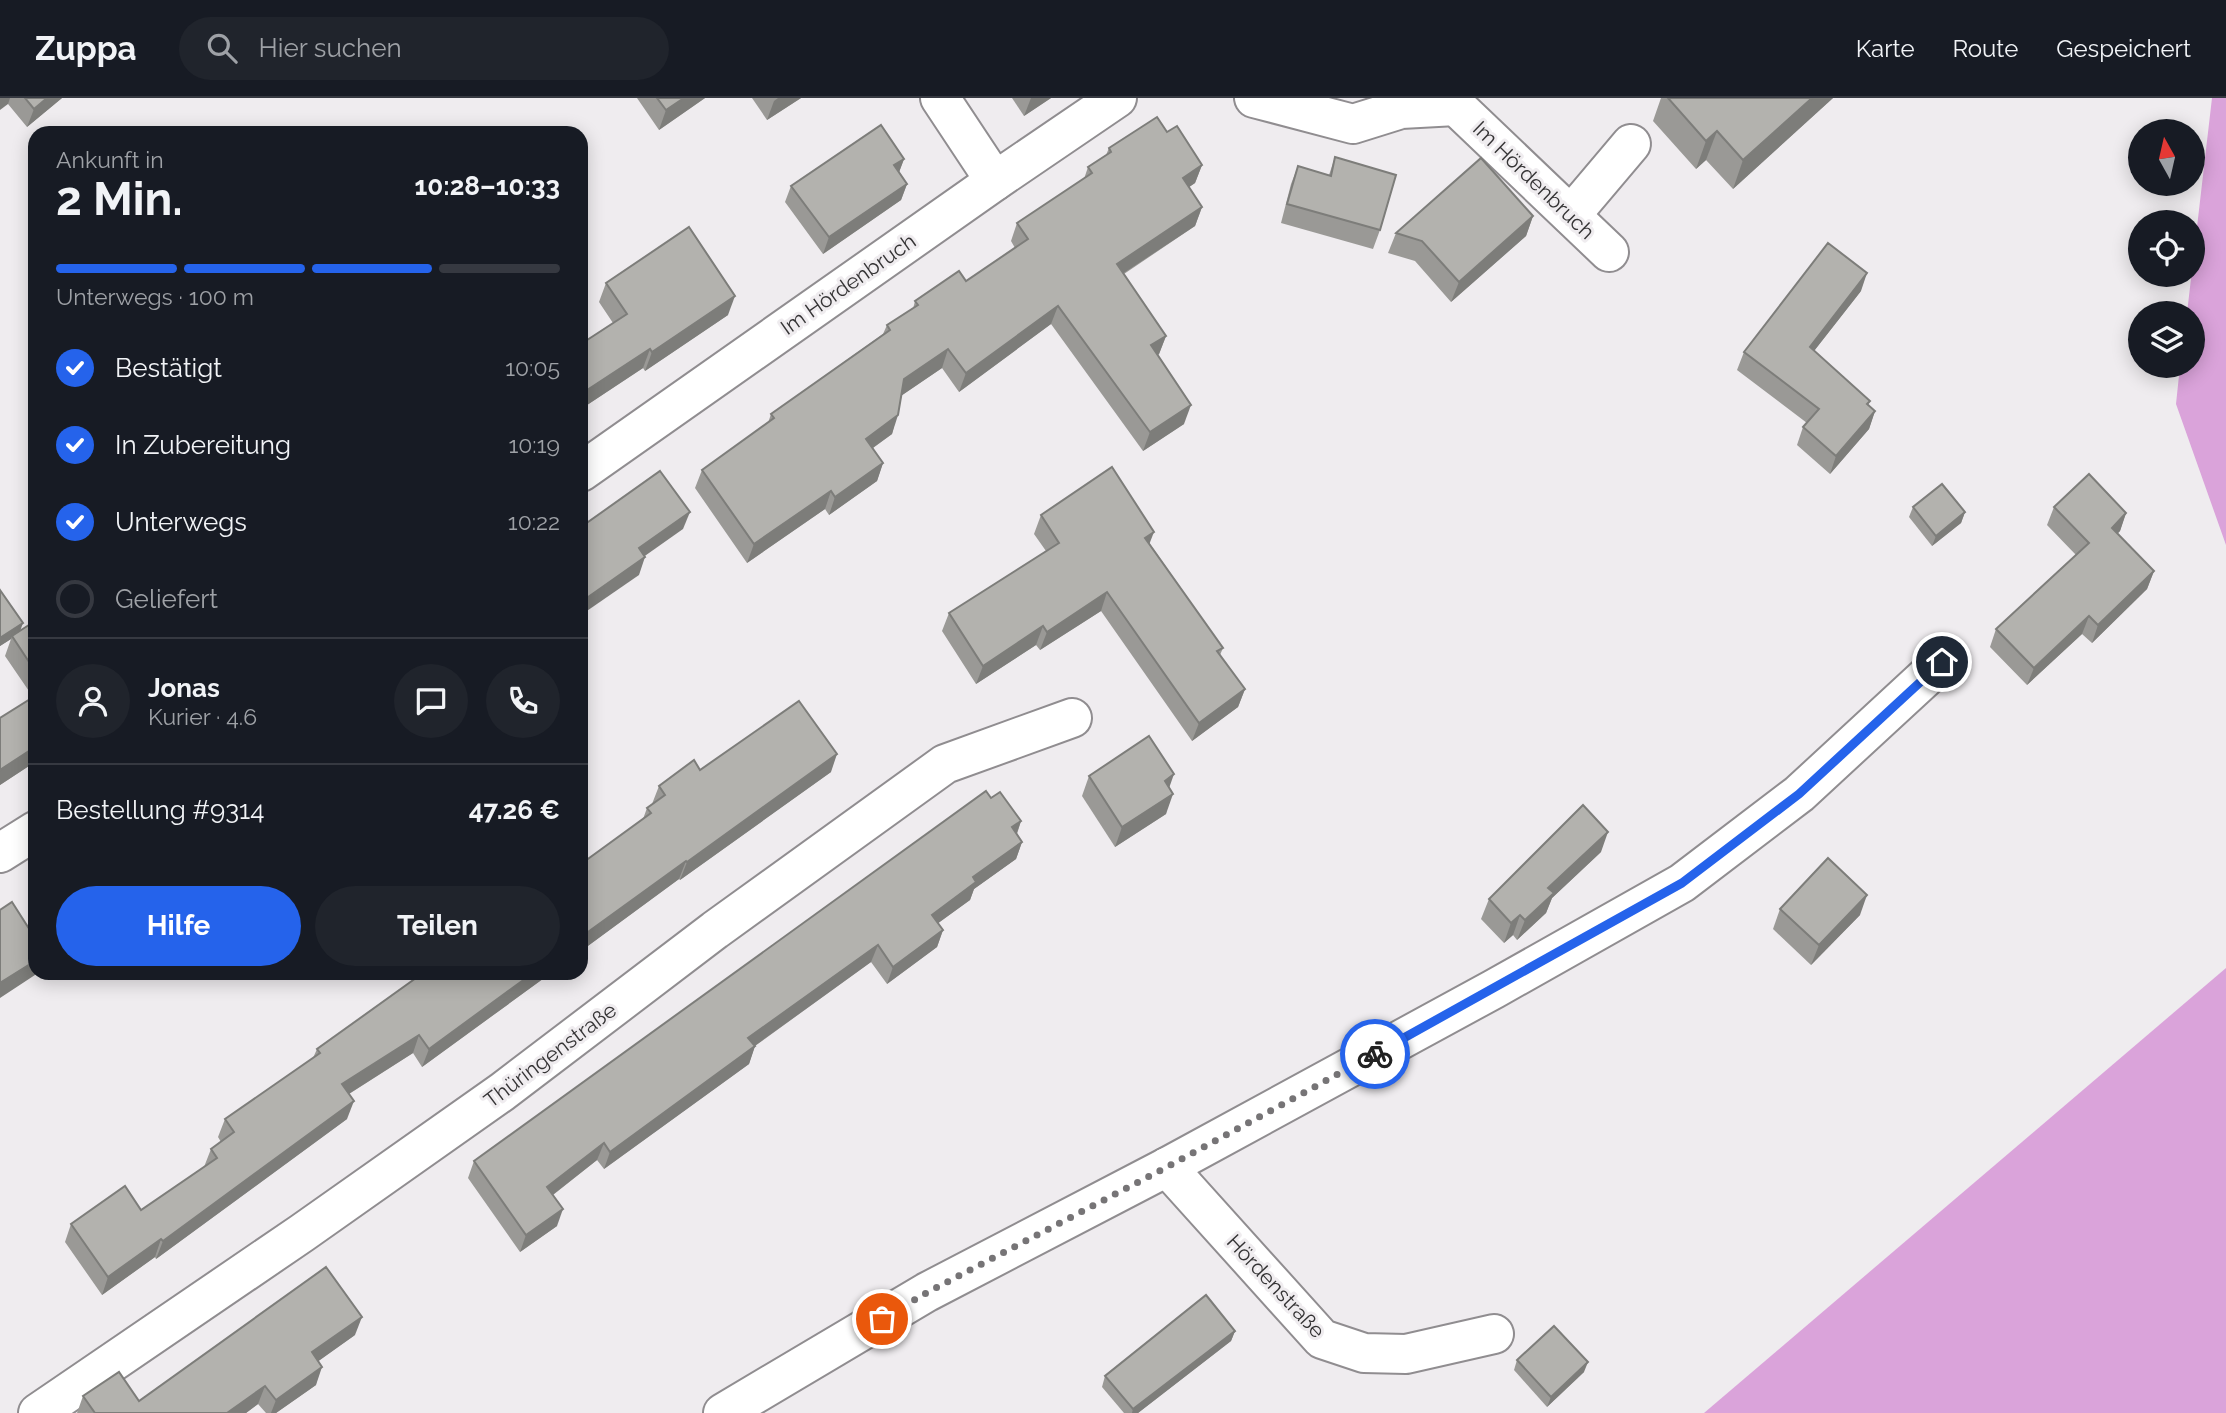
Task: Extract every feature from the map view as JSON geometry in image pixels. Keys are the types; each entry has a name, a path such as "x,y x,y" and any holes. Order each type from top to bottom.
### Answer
{"street":[{"path":"940,98 995,181"},
{"name":"Im Hördenbruch","path":"588,467 1117,98"},
{"name":"Im Hördenbruch","path":"1254,98 1353,124 1401,109 1456,106 1609,252"},
{"path":"1571,215 1631,145"},
{"path":"723,1413 928,1292 1167,1167 1682,883 1799,794 1942,662"},
{"name":"Thüringenstraße","path":"38,1413 302,1233 502,1092 715,930 945,764 1072,718"},
{"path":"0,853 28,835"},
{"name":"Hördenstraße","path":"1167,1167 1322,1339 1364,1353 1406,1354 1494,1334"}],"shaded area":[{"path":"2212,98 2226,98 2226,545 2176,404 2179,378 2205,378 2205,301 2188,301 2190,287 2205,287 2205,210 2199,210 2201,196 2205,196 2205,158"},
{"path":"2226,968 2226,1413 1704,1413"}],"building":[{"path":"25,98 47,98 34,109"},
{"path":"657,98 684,98 666,110"},
{"path":"1668,98 1812,98 1743,160 1717,131 1706,141"},
{"path":"1157,117 1167,132 1177,126 1202,165 1183,178 1202,207 1117,264 1166,336 1151,345 1191,405 1150,432 1058,306 966,373 948,349 904,379 898,415 866,439 883,463 835,497 831,491 754,544 702,470 774,418 771,414 890,330 887,325 918,305 915,301 959,271 966,281 1028,239 1017,223 1092,173 1088,167 1111,152 1109,148"},
{"path":"881,125 904,159 894,165 907,184 829,237 791,186"},
{"path":"1335,157 1396,175 1380,230 1287,204 1298,166 1331,176"},
{"path":"1481,158 1533,216 1459,282 1422,241 1396,233"},
{"path":"689,227 735,296 652,352 650,349 588,389 588,339 627,314 606,283"},
{"path":"1828,243 1867,273 1810,347 1870,401 1867,404 1875,411 1836,456 1803,427 1819,409 1744,352"},
{"path":"1112,467 1154,532 1145,538 1223,648 1217,651 1245,689 1199,723 1107,592 1047,632 1043,626 983,666 949,613 1059,543 1041,515"},
{"path":"660,471 690,512 639,548 645,557 588,597 588,522"},
{"path":"2089,474 2126,513 2112,528 2154,571 2098,625 2089,616 2034,668 1996,629 2089,543 2054,507"},
{"path":"1942,484 1965,512 1936,536 1913,507"},
{"path":"0,590 23,623 0,638"},
{"path":"28,626 28,660 12,636"},
{"path":"28,700 28,752 0,770 0,718"},
{"path":"799,701 837,754 588,932 588,859 651,813 647,808 665,795 659,786 694,760 700,770"},
{"path":"1149,736 1174,774 1165,781 1173,794 1122,827 1089,776"},
{"path":"986,791 991,798 1000,792 1021,821 1012,827 1022,842 973,877 976,882 932,915 943,930 893,967 878,945 748,1038 755,1046 610,1152 604,1143 547,1187 563,1209 526,1235 474,1161"},
{"path":"1583,805 1608,832 1548,888 1554,893 1525,920 1520,915 1511,923 1489,899"},
{"path":"1828,858 1867,895 1819,945 1780,909"},
{"path":"12,902 28,927 28,965 0,983 0,910"},
{"path":"413,980 523,980 429,1049 419,1035 342,1084 354,1101 163,1241 161,1239 108,1277 71,1224 125,1186 141,1210 217,1158 211,1149 234,1132 225,1119 320,1053 317,1049"},
{"path":"326,1267 362,1317 312,1352 322,1367 276,1400 265,1386 227,1413 95,1413 83,1396 119,1372 139,1401"},
{"path":"1206,1295 1235,1331 1133,1409 1105,1376"},
{"path":"1554,1326 1588,1362 1551,1397 1517,1360"}],"way so far":[{"path":"882,1319 1375,1054"}],"route":[{"path":"1375,1054 1682,883 1799,794 1942,662"}]}
